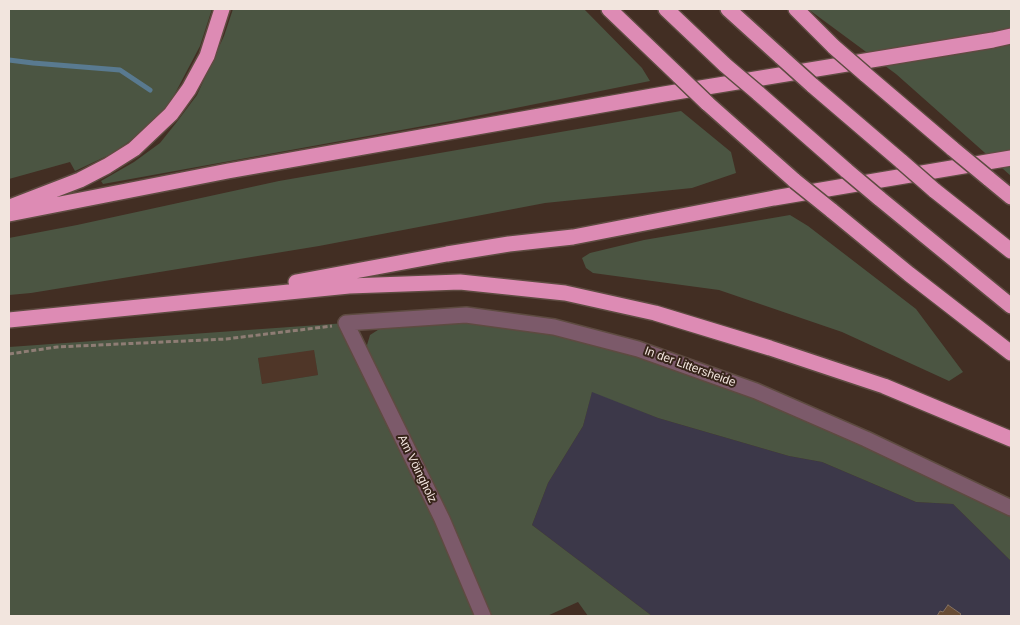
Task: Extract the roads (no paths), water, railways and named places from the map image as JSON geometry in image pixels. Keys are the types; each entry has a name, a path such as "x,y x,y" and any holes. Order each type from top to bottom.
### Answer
{"highway":[{"path":"9,208 80,180 134,149 171,114 189,88 207,56 222,9"},
{"path":"609,9 708,103 795,181 1011,354"},
{"path":"666,9 725,65 847,171 1011,306"},
{"path":"728,9 812,85 934,190 1011,251"},
{"path":"796,11 865,74 1011,197"},
{"path":"9,214 228,171 664,94 1011,36"},
{"path":"194,301 448,254 509,244 572,237 765,200 1011,158"},
{"path":"9,320 349,286 460,282 564,293 655,313 770,348 884,386 1011,439"}],"street":[{"name":"In der Littersheide","path":"346,323 466,315 554,327 638,349 756,390 866,439 1011,508"},
{"name":"Am Vöingholz","path":"346,323 442,519 483,616"}],"waterway":[{"path":"9,60 120,70 150,90"}]}
